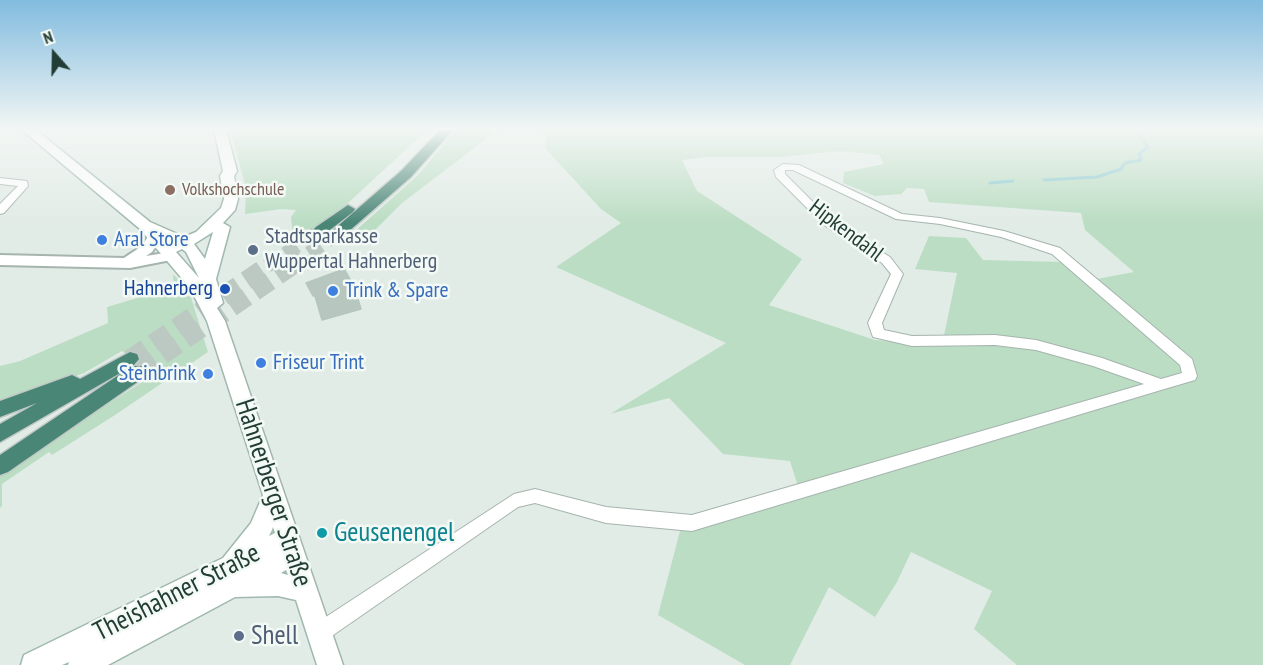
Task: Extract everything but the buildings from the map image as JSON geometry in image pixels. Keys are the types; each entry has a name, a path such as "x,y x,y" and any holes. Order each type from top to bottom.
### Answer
{"highway":[{"path":"321,230 401,161"},
{"path":"336,235 418,161"},
{"path":"0,409 134,365"},
{"path":"0,434 134,365"},
{"path":"0,451 134,365"},
{"path":"0,466 134,365"}],"main road":[{"path":"66,161 174,248"},
{"path":"174,248 221,224 237,208 241,195 238,182 230,171 228,161"},
{"path":"174,248 190,230 221,224"},
{"path":"208,279 221,224"},
{"name":"Hahnerberger Straße","path":"174,248 208,279 216,321 330,665"},
{"name":"Hahnerberger Straße","path":"174,248 216,321"},
{"path":"274,495 260,530 227,579 278,584 306,591"},
{"name":"Theishahner Straße","path":"34,665 137,624 290,546"},
{"name":"Theishahner Straße","path":"81,665 137,624"}],"street":[{"name":"Hipkendahl","path":"320,633 514,501 535,496 606,515 692,524 1161,385 1190,376 1187,363 1056,251 1004,234 940,221 900,218 795,167 783,167 779,170 784,180 828,224 886,260 897,274 875,323 878,334 912,341 995,340 1036,345 1097,362 1161,385"},
{"path":"0,181 23,183 23,186 0,211"},
{"path":"131,261 174,248"},
{"path":"131,261 147,249 174,248"},
{"path":"0,260 131,261 174,248"}],"green space":[{"path":"239,161 393,161 307,241 293,237 291,217 296,210 282,209 245,214 246,188"},
{"path":"430,161 457,161 402,203 363,242 345,240 418,175"},
{"path":"557,161 682,161 697,191 802,259 769,305 875,340 942,345 957,273 915,269 929,236 966,238 983,260 1064,262 1086,281 1134,272 1085,230 1081,213 929,202 924,189 907,188 901,194 875,196 843,183 844,172 884,164 882,161 1263,161 1263,665 1017,665 974,629 992,591 911,552 897,582 875,617 829,587 790,665 745,665 658,615 680,531 801,496 790,461 723,454 669,398 610,414 726,343 556,267 621,223 601,209"},
{"path":"173,274 189,291 208,352 115,415 52,455 49,452 2,484 2,506 0,508 0,474 153,375 122,351 84,373 0,405 0,366 20,361 108,323 107,307 174,287"}],"waterway":[{"path":"1044,180 1097,177 1121,169 1125,163 1135,161"},
{"path":"990,183 1013,181"}],"tunnel":[{"path":"267,266 319,231"},
{"path":"291,266 336,235"},
{"path":"130,359 269,265"},
{"path":"139,371 293,265"}],"place":[{"name":"Volkshochschule","path":"170,190"},
{"name":"Aral Store","path":"102,240"},
{"name":"Stadtsparkasse Wuppertal Hahnerberg","path":"253,250"},
{"name":"Hahnerberg","path":"225,289"},
{"name":"Trink & Spare","path":"333,291"},
{"name":"Friseur Trint","path":"261,363"},
{"name":"Steinbrink","path":"208,374"},
{"name":"Geusenengel","path":"322,533"},
{"name":"Shell","path":"239,636"}]}
